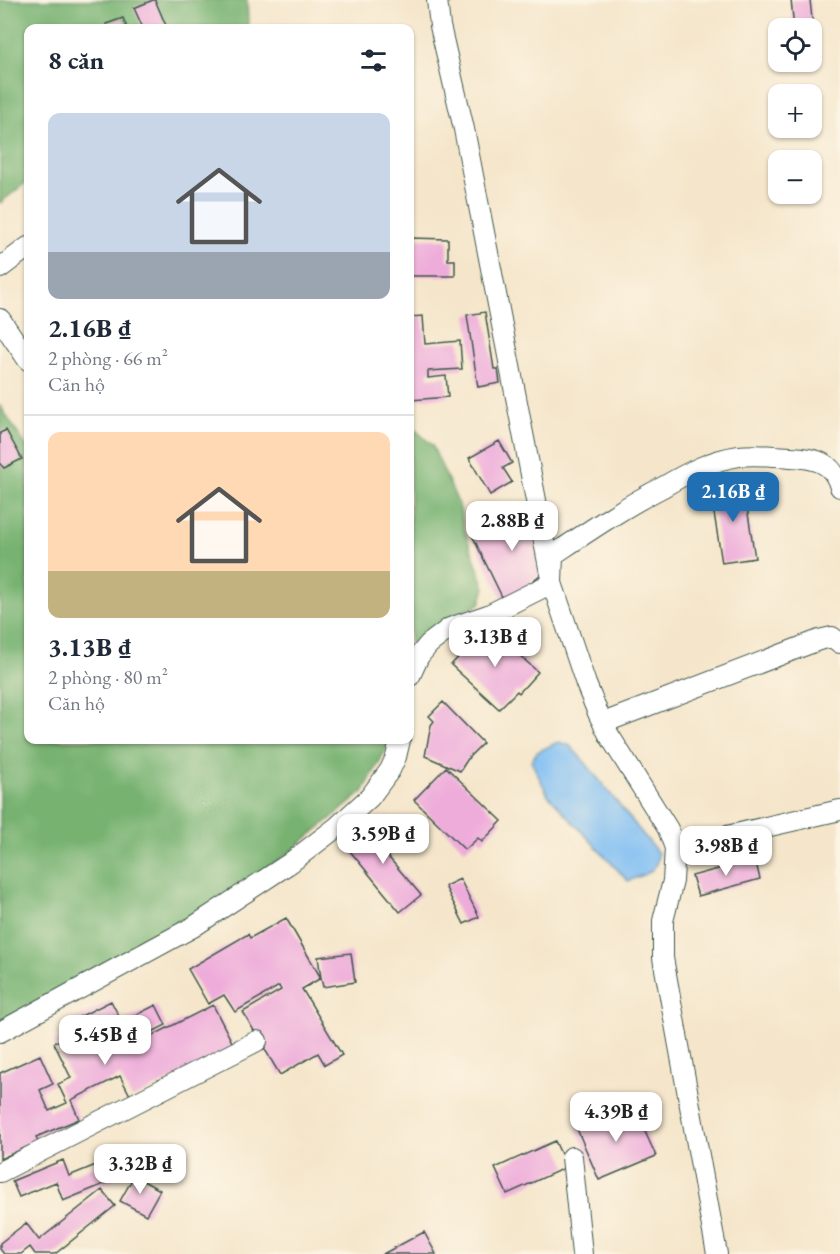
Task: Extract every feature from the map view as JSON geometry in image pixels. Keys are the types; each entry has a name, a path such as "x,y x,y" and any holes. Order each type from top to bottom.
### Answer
{"street":[{"path":"437,0 440,26 464,129 552,583 586,684 603,723 668,830 675,848 673,881 663,921 663,958 717,1254"},
{"path":"0,268 24,250"},
{"path":"0,319 24,354"},
{"path":"552,583 553,555 621,509 695,469 717,461 741,456 812,458 824,462 832,470 840,487"},
{"path":"414,667 419,656 429,644 450,628 488,615 552,583"},
{"path":"603,723 819,640 832,637 840,643"},
{"path":"0,1032 193,927 290,863 337,827 370,797 390,770 399,744"},
{"path":"675,848 840,810"},
{"path":"0,1172 257,1041"},
{"path":"572,1157 582,1254"}],"green space":[{"path":"0,0 247,0 248,24 24,24 24,184 0,203"},
{"path":"0,406 24,443 24,744 389,744 363,792 285,856 189,919 0,1022"},
{"path":"414,429 432,445 459,505 464,529 485,588 480,604 442,621 414,646"}],"water":[{"path":"558,742 569,745 584,761 658,853 656,865 649,872 628,881 548,795 531,761 537,752"}],"building":[{"path":"155,0 165,24 141,24 134,8"},
{"path":"791,0 810,0 812,18 793,18"},
{"path":"123,18 125,24 106,24"},
{"path":"414,238 448,239 448,260 455,260 455,276 414,276"},
{"path":"485,312 494,369 498,369 500,383 478,387 467,315"},
{"path":"423,316 425,344 460,341 462,369 428,371 428,378 446,376 448,397 414,400 414,317"},
{"path":"6,430 22,459 4,468 0,464 0,433"},
{"path":"499,441 512,463 503,468 512,482 490,495 469,458"},
{"path":"743,482 755,558 722,563 710,488"},
{"path":"529,507 540,530 532,534 545,559 541,574 524,588 503,599 472,535"},
{"path":"486,625 538,672 519,693 517,691 499,709 451,665 468,647 475,652 482,644 474,637"},
{"path":"443,702 483,743 469,757 460,771 425,756 431,725 434,721 429,716"},
{"path":"446,767 502,821 482,842 478,838 465,850 414,800"},
{"path":"377,820 395,842 384,852 421,895 400,912 345,845"},
{"path":"755,859 760,879 698,896 692,876"},
{"path":"460,879 479,917 464,924 445,886"},
{"path":"286,918 321,978 302,989 342,1055 325,1065 318,1053 280,1075 243,1012 281,990 279,986 235,1012 224,995 208,1004 188,969 248,934 250,938"},
{"path":"351,953 355,982 323,987 318,957"},
{"path":"111,1001 122,1022 156,1005 166,1025 122,1047 124,1050 213,1005 235,1048 132,1099 120,1076 71,1100 79,1119 36,1137 38,1142 0,1159 0,1073 40,1055 53,1084 40,1090 49,1111 67,1103 58,1084 71,1078 54,1043 69,1035 63,1025"},
{"path":"633,1105 656,1156 599,1180 577,1129"},
{"path":"555,1141 567,1167 507,1194 495,1168"},
{"path":"125,1153 133,1172 63,1201 56,1182 19,1197 12,1181 63,1160 69,1176"},
{"path":"134,1176 160,1190 146,1215 120,1201"},
{"path":"102,1190 115,1206 55,1254 35,1254 30,1247 21,1254 4,1254 0,1249 0,1243 26,1223 39,1240"},
{"path":"424,1232 436,1254 383,1254"}]}
